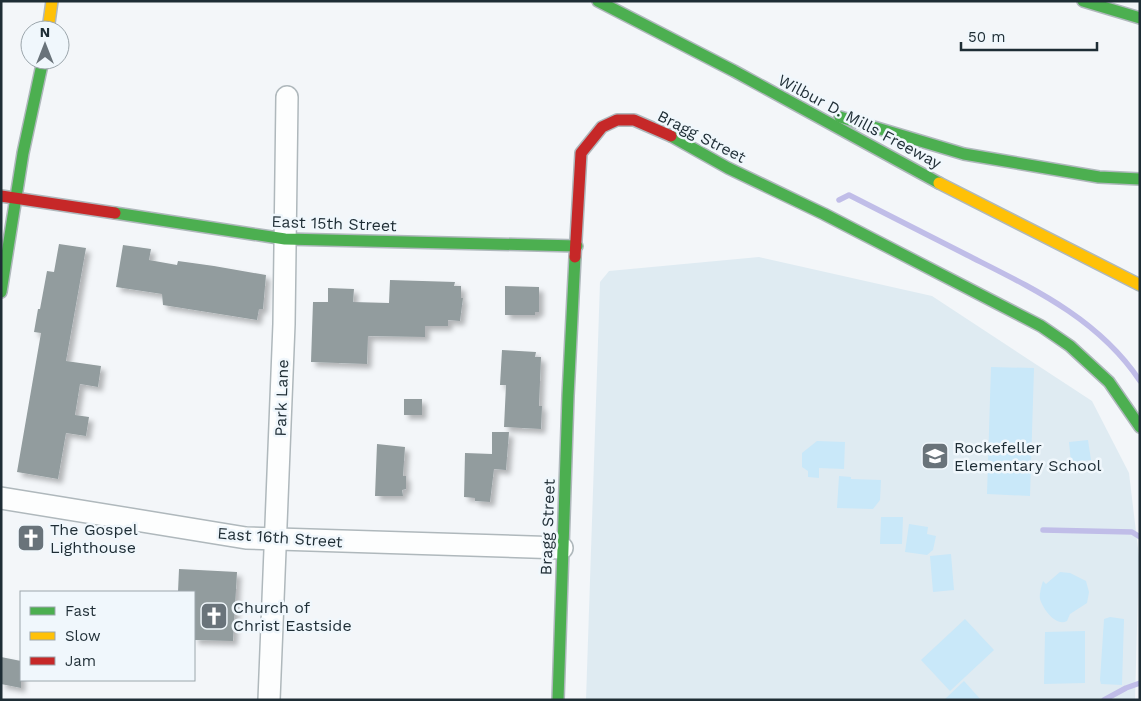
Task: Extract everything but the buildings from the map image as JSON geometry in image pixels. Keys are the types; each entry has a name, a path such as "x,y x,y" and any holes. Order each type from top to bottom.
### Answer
{"main road":[{"path":"49,20 52,1"},
{"name":"Wilbur D. Mills Freeway","path":"598,1 663,33 796,104 845,134 1106,269"},
{"path":"1083,1 1140,18"},
{"path":"1,292 23,154 41,70"},
{"path":"796,104 964,154 1099,177 1140,179"},
{"name":"Bragg Street","path":"558,700 562,548 581,153 602,126 617,120 634,120 658,129 728,168 824,214 1041,326 1070,346 1109,382 1140,427"},
{"name":"East 15th Street","path":"1,196 285,240 577,246"},
{"path":"1106,269 1140,285"},
{"path":"1106,269 1140,294"}],"street":[{"name":"Park Lane","path":"269,700 285,240 287,97"},
{"name":"East 16th Street","path":"1,498 240,537 276,540 562,548"}],"shaded area":[{"path":"759,257 932,296 1092,401 1129,473 1139,557 1135,700 586,700 600,282 609,271"},
{"path":"991,367 1034,368 1030,496 987,494"},
{"path":"1088,440 1091,460 1071,462 1069,442"},
{"path":"817,441 845,442 844,469 819,468 819,478 808,477 808,471 802,467 802,453"},
{"path":"839,476 851,477 851,479 881,480 880,500 873,509 837,508"},
{"path":"881,517 903,517 902,544 880,544"},
{"path":"909,524 928,527 927,534 936,536 933,550 927,555 905,552"},
{"path":"951,554 954,590 933,592 930,556"},
{"path":"1060,572 1070,573 1086,581 1089,592 1087,603 1070,614 1067,621 1063,622 1059,622 1050,616 1040,599 1043,581 1046,584"},
{"path":"1110,617 1124,619 1122,685 1101,684 1100,680 1104,619"},
{"path":"965,619 994,650 950,691 921,660"},
{"path":"1085,631 1085,683 1044,684 1045,632"},
{"path":"964,681 981,700 944,700"}],"waterway":[{"path":"839,200 849,195 1039,293 1084,322 1104,339 1140,381"},
{"path":"1043,530 1132,532 1140,537"},
{"path":"1104,700 1140,683"}],"traffic: fast":[{"path":"598,1 734,71 939,183"},
{"path":"1083,1 1140,18"},
{"path":"1,292 23,153 41,70"},
{"path":"840,117 964,154 1099,177 1140,179"},
{"path":"671,136 728,168 824,214 1041,326 1070,346 1109,382 1140,427"},
{"path":"115,213 285,239 577,246"},
{"path":"558,700 568,396 575,257"}],"traffic: slow":[{"path":"49,20 52,1"},
{"path":"939,183 1140,285"}],"traffic: jam":[{"path":"575,257 581,153 602,127 617,120 634,120 671,136"},
{"path":"1,196 115,213"}],"place":[{"name":"Rockefeller Elementary School","path":"935,456"},
{"name":"The Gospel Lighthouse","path":"31,538"},
{"name":"Church of Christ Eastside","path":"214,616"}]}
